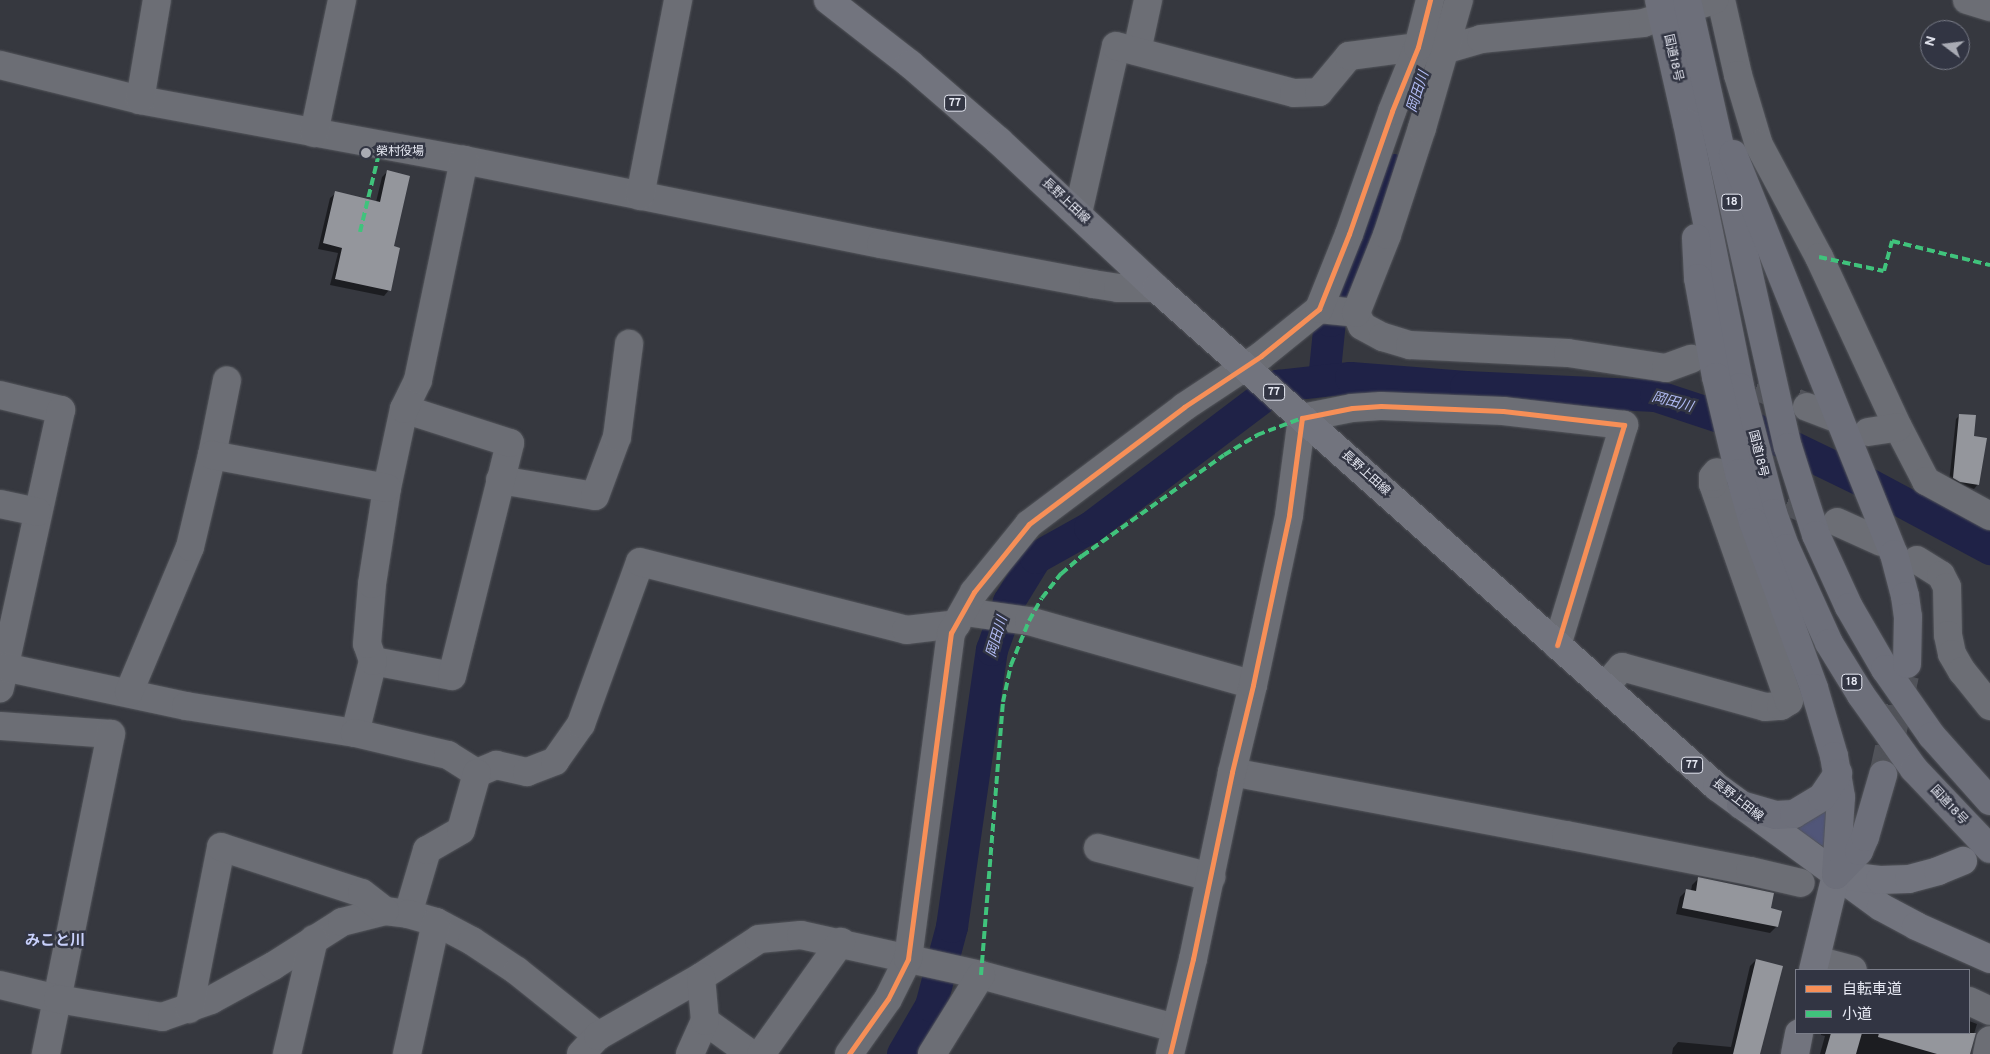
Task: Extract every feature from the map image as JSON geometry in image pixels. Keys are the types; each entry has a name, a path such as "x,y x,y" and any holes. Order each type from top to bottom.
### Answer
{"highway":[{"name":"18","path":"1688,4 1778,404 1804,501 1831,570 1864,637 1932,736 1990,801"},
{"name":"国道18号","path":"1661,9 1687,123 1698,278 1728,382 1765,484 1773,513 1801,584 1829,643 1848,675 1914,769 1990,848"},
{"path":"1707,93 1850,428 1884,539 1905,596 1908,617 1907,664"},
{"path":"1728,382 1728,473 1756,530 1814,688 1830,736 1838,772 1841,797 1836,875"},
{"path":"1741,805 1776,815 1794,814 1822,797 1838,772"},
{"path":"1836,875 1859,851 1865,837 1883,775"}],"main road":[{"name":"長野上田線","path":"828,0 910,64 1078,213 1156,288 1246,366 1717,787 1836,875"},
{"name":"77","path":"1836,875 1880,880 1908,879 1938,871 1964,861"},
{"name":"77","path":"1836,875 1881,907 1916,926 1990,959"},
{"path":"1814,965 1836,875"},
{"path":"1795,1054 1800,1034"}],"street":[{"path":"140,100 157,0"},
{"path":"314,133 342,0"},
{"path":"640,196 678,0"},
{"path":"1137,51 1148,0"},
{"path":"849,1054 913,960 951,633 974,592 1029,524 1136,443 1246,366 1337,311 1387,235 1432,48 1430,0"},
{"path":"1337,311 1349,234 1392,110 1432,48 1459,0"},
{"path":"1078,213 1116,46 1294,93 1318,92 1349,56 1432,48 1481,39 1643,23 1661,9 1714,0"},
{"path":"1720,0 1738,74 1759,145 1819,257 1898,427 1926,480 1990,516"},
{"path":"1967,0 1990,6"},
{"path":"0,65 140,100 464,160 1092,284 1118,288 1156,288"},
{"path":"355,733 373,661 367,644 372,584 387,488 404,409 418,380 464,160"},
{"path":"1337,311 1382,337 1410,345 1568,353 1666,368 1691,359"},
{"path":"500,480 595,496 617,437 628,344"},
{"path":"129,692 190,546 212,455 227,380"},
{"path":"0,395 61,410 37,512 2,678 129,692 186,706 355,733 448,755 477,773"},
{"path":"189,1009 221,847 362,893 397,912 436,922 472,941 517,971 590,1045 759,939 801,935 840,942 972,973 1172,1041 1194,959 1232,772 1253,686 1289,515 1302,418 1352,408 1381,406 1503,410 1624,425 1557,645"},
{"path":"1807,407 1850,428 1898,427"},
{"path":"373,661 452,676 510,443 404,409"},
{"path":"212,455 387,488"},
{"path":"1605,687 1622,667 1764,707 1781,706 1789,701 1713,484 1713,478 1728,473"},
{"path":"0,504 37,512"},
{"path":"1837,522 1884,539"},
{"path":"1917,560 1941,575 1947,586 1948,635 1952,654 1962,671 1990,706"},
{"path":"477,773 496,766 527,772 555,761 581,724 640,562 906,630 961,618 1029,621 1253,686"},
{"path":"0,726 111,734 46,1054"},
{"path":"1232,772 1464,815 1750,871 1801,883"},
{"path":"397,912 426,850 461,830 477,773"},
{"path":"1098,848 1211,877"},
{"path":"0,985 58,999 162,1017 211,1000 273,966 342,922 397,912"},
{"path":"407,1054 436,922"},
{"path":"287,1054 314,940"},
{"path":"761,1054 840,942"},
{"path":"1814,965 1845,969"},
{"path":"932,1054 972,973"},
{"path":"690,1054 705,1021 701,977"},
{"path":"1970,1001 1990,1011"},
{"path":"705,1021 751,1054"},
{"path":"1987,1054 1990,1040"}],"shaded area":[{"path":"1832,803 1824,847 1791,826 1813,818"}],"building":[{"path":"387,170 410,176 394,246 400,248 391,291 335,279 342,248 323,243 335,191 380,202"},
{"path":"1959,414 1976,415 1974,436 1987,438 1979,485 1960,482 1953,478"},
{"path":"1698,877 1774,893 1771,908 1782,911 1778,927 1682,908 1686,889 1696,891"},
{"path":"1756,959 1783,966 1760,1054 1733,1054"},
{"path":"1976,1033 1970,1054 1937,1054 1878,1037 1879,1034"},
{"path":"1831,1034 1862,1034 1856,1054 1825,1054"}],"waterway":[{"name":"岡田川","path":"1324,380 1330,321 1381,209 1394,170"},
{"name":"岡田川","path":"903,1054 931,1006 952,927 992,650 1009,602 1036,558 1090,528 1278,386 1351,378 1466,387 1656,396 1753,428 1867,483 1990,549"}],"tunnel":[{"path":"1718,370 1807,407"},
{"path":"1749,485 1824,517"},
{"path":"1883,775 1905,675"}],"marked path":[{"path":"360,232 381,145"},
{"path":"1819,257 1884,271 1892,241 1990,265"},
{"path":"981,975 1003,702 1011,665 1029,621 1042,598 1061,574 1082,556 1224,455 1257,435 1302,418"}],"cycle path":[{"path":"849,1054 888,999 908,959 951,633 974,592 1029,524 1184,407 1261,356 1319,309 1349,234 1392,111 1418,47 1430,0"},
{"path":"1170,1054 1193,959 1289,515 1302,418 1352,408 1381,406 1503,411 1624,425 1557,645"}],"place":[{"name":"榮村役場","path":"366,153"}],"district":[{"name":"みこと川","path":"55,942"}]}
